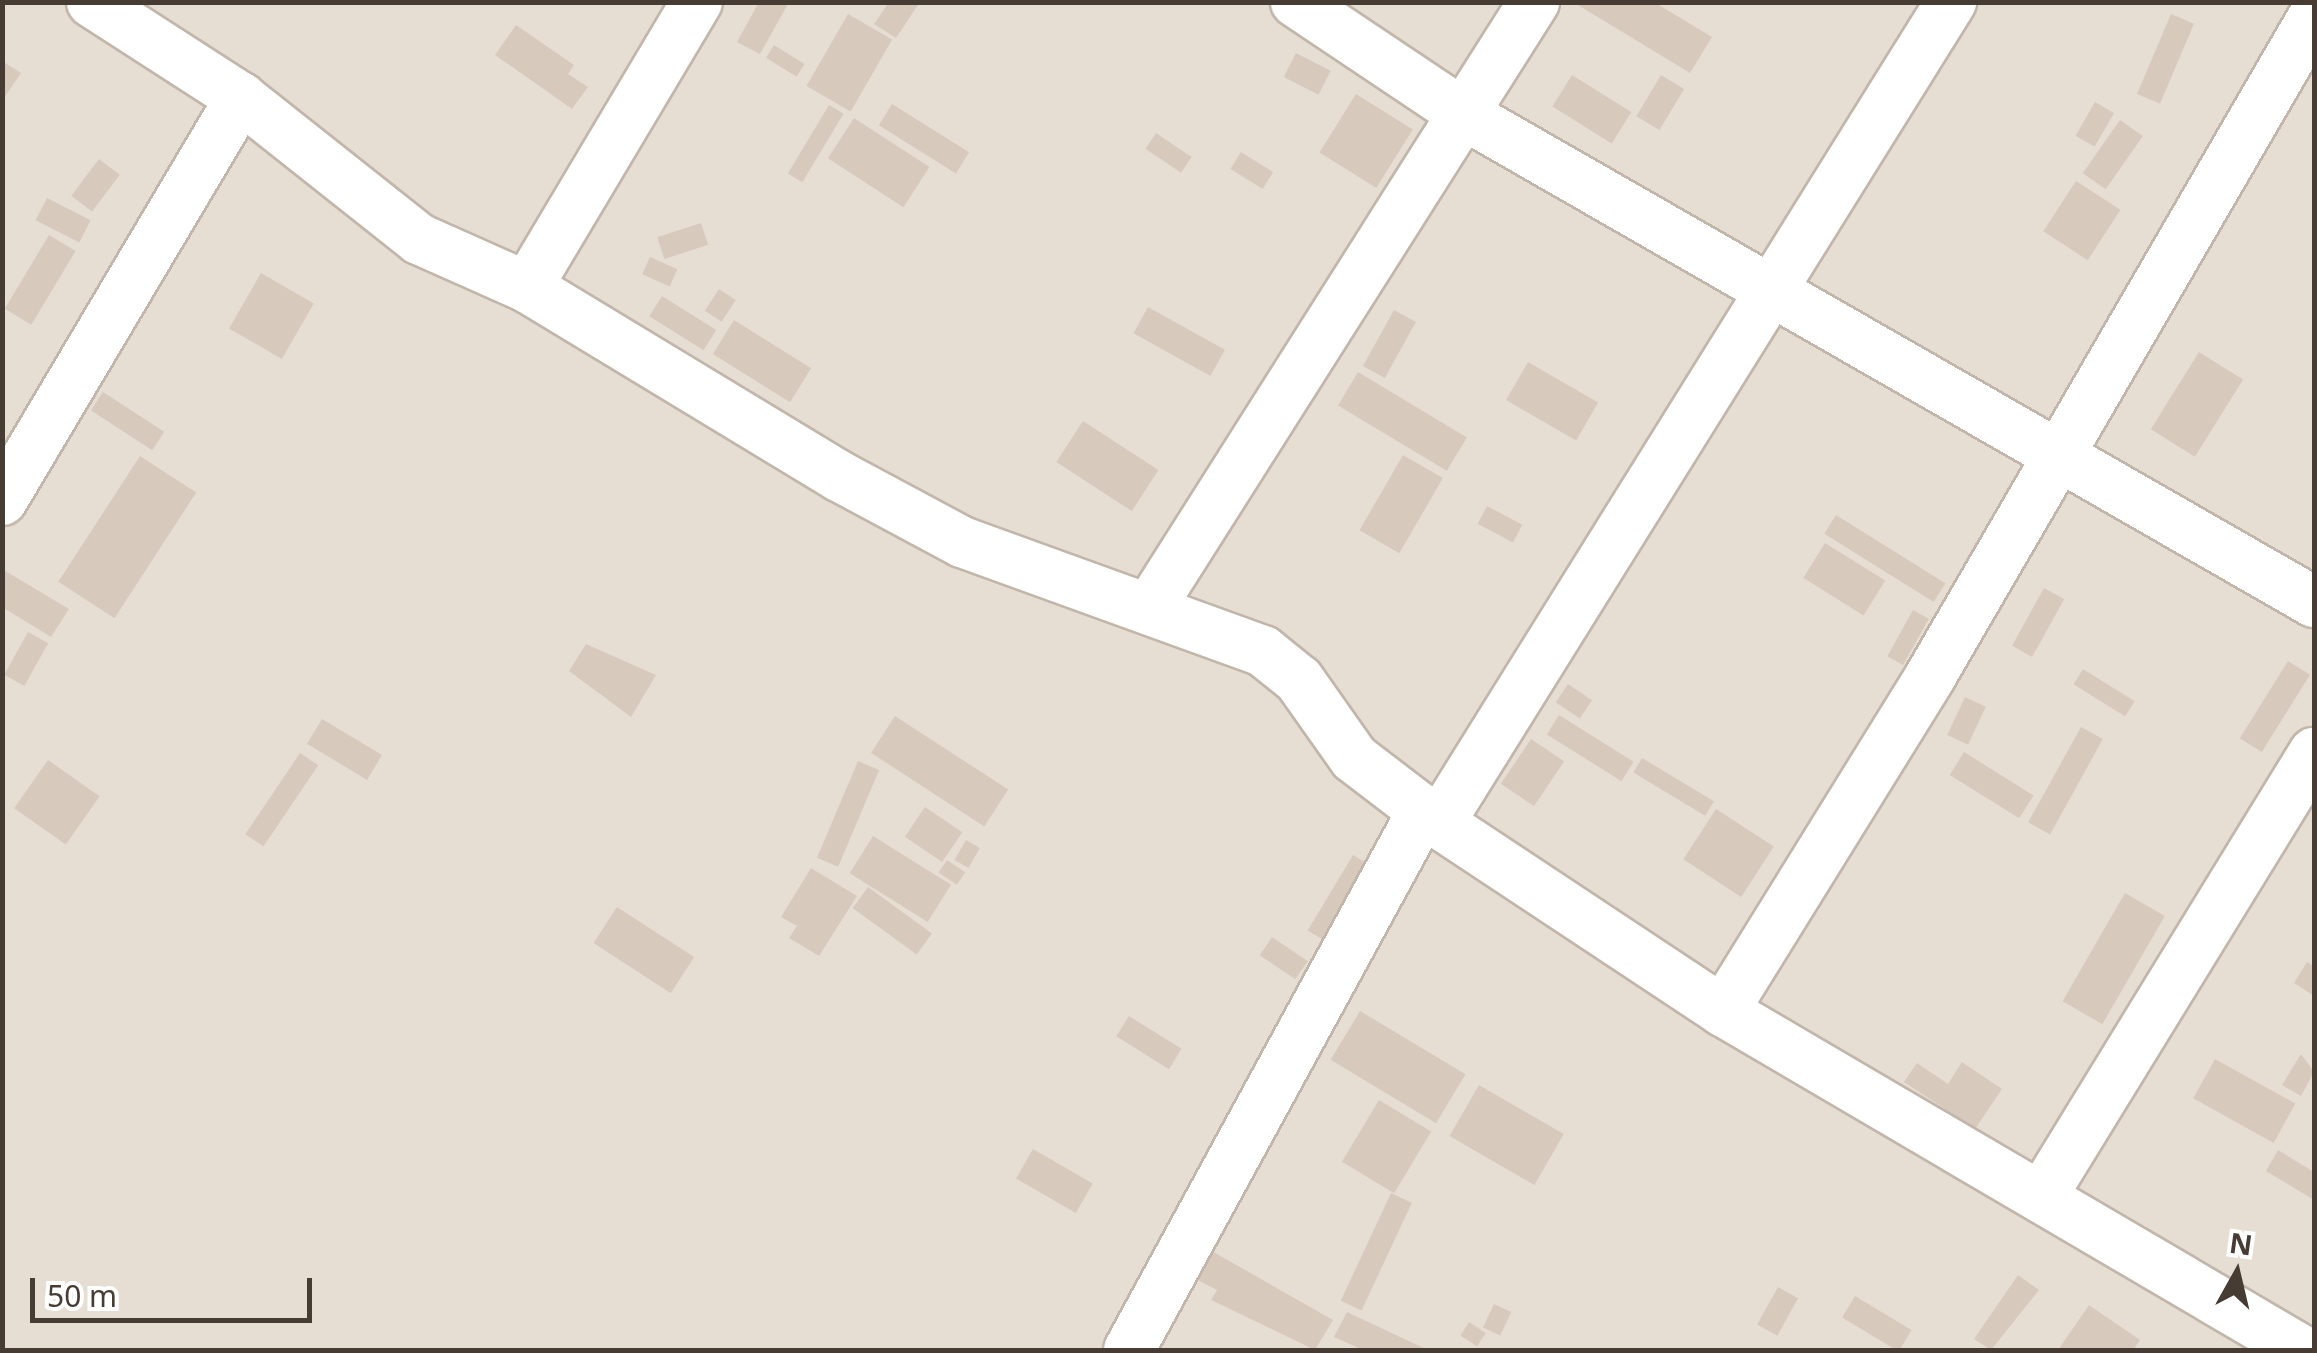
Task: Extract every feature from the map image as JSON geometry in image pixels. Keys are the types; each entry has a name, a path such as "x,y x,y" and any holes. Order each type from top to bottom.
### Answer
{"street":[{"path":"92,2 240,98 419,239 527,287 962,542 1263,651 1299,680 1354,758 1431,817 1723,1011 2043,1194 2301,1350"},
{"path":"527,287 697,2"},
{"path":"1296,2 1465,115 2059,460 2314,602"},
{"path":"1149,609 1534,2"},
{"path":"1128,1350 1431,817 1771,292 1951,2"},
{"path":"1723,1011 2059,460 2314,16"},
{"path":"2,500 240,98"},
{"path":"2043,1194 2314,752"}],"shaded area":[{"path":"3,3 2314,3 2314,1350 3,1350"}],"building":[{"path":"759,2 789,2 760,54 737,42"},
{"path":"889,2 920,2 896,38 874,24"},
{"path":"1573,2 1654,2 1712,37 1690,73"},
{"path":"848,14 892,40 851,111 806,86"},
{"path":"2171,14 2194,24 2160,104 2137,94"},
{"path":"516,25 574,65 568,74 588,87 572,109 495,55"},
{"path":"774,45 805,64 797,77 766,58"},
{"path":"1296,53 1331,71 1318,95 1284,77"},
{"path":"2,61 21,73 2,101"},
{"path":"1572,75 1631,112 1612,143 1552,106"},
{"path":"1661,75 1684,89 1659,130 1636,116"},
{"path":"1356,94 1413,130 1376,188 1319,153"},
{"path":"2095,102 2114,113 2095,147 2076,136"},
{"path":"892,104 969,152 956,173 879,125"},
{"path":"829,105 844,114 802,182 788,174"},
{"path":"854,118 929,167 903,207 828,158"},
{"path":"2120,120 2143,136 2106,189 2083,173"},
{"path":"1156,133 1192,157 1181,173 1145,149"},
{"path":"1241,152 1273,172 1263,189 1230,169"},
{"path":"99,159 120,175 92,211 71,196"},
{"path":"2076,181 2120,210 2088,260 2043,231"},
{"path":"47,198 91,220 79,243 36,220"},
{"path":"701,223 708,245 664,259 657,237"},
{"path":"49,235 76,251 31,325 5,309"},
{"path":"650,257 677,269 670,287 642,274"},
{"path":"261,273 314,304 282,359 229,328"},
{"path":"719,289 736,300 722,322 705,311"},
{"path":"662,296 716,330 704,350 649,316"},
{"path":"1148,307 1225,350 1210,376 1133,333"},
{"path":"1394,310 1416,322 1385,378 1363,366"},
{"path":"734,320 811,368 790,402 713,354"},
{"path":"2199,352 2243,380 2195,457 2151,429"},
{"path":"1528,362 1598,402 1576,441 1506,400"},
{"path":"1358,372 1467,437 1447,471 1338,405"},
{"path":"103,392 164,432 152,450 91,410"},
{"path":"1083,421 1158,470 1132,511 1056,462"},
{"path":"1403,455 1443,478 1399,553 1360,530"},
{"path":"140,456 196,492 114,618 58,582"},
{"path":"1487,506 1522,525 1513,542 1478,524"},
{"path":"1836,515 1945,583 1934,602 1824,534"},
{"path":"1825,543 1885,581 1863,615 1803,578"},
{"path":"2,569 69,609 51,637 2,607"},
{"path":"2044,588 2064,599 2032,657 2012,646"},
{"path":"1913,610 1929,619 1903,665 1887,656"},
{"path":"28,632 48,643 24,686 4,675"},
{"path":"586,644 656,675 631,717 569,671"},
{"path":"2288,661 2310,675 2262,752 2240,738"},
{"path":"2083,669 2135,701 2125,717 2073,684"},
{"path":"1568,684 1592,700 1580,718 1556,702"},
{"path":"1965,697 1986,707 1968,745 1947,735"},
{"path":"1559,715 1634,762 1621,781 1547,735"},
{"path":"895,716 1008,790 984,826 871,753"},
{"path":"322,719 382,755 367,780 307,744"},
{"path":"2081,727 2103,739 2050,834 2028,822"},
{"path":"1531,739 1564,761 1534,806 1501,784"},
{"path":"1964,752 2034,795 2019,818 1950,775"},
{"path":"300,753 318,765 263,847 245,834"},
{"path":"1642,758 1714,801 1705,816 1633,773"},
{"path":"48,760 100,796 66,844 14,808"},
{"path":"858,761 879,770 838,867 817,858"},
{"path":"925,807 962,832 942,862 905,837"},
{"path":"1716,809 1774,847 1741,897 1683,859"},
{"path":"873,836 951,885 928,922 850,873"},
{"path":"966,840 980,848 968,868 954,860"},
{"path":"1353,855 1375,868 1330,944 1308,930"},
{"path":"947,860 965,872 957,885 939,872"},
{"path":"811,868 857,896 819,956 789,938 797,926 781,917"},
{"path":"868,887 932,933 917,954 853,908"},
{"path":"2125,893 2165,916 2102,1024 2062,1001"},
{"path":"617,907 694,957 671,993 594,943"},
{"path":"1272,937 1308,961 1295,979 1260,955"},
{"path":"2307,962 2314,966 2314,996 2294,983"},
{"path":"1360,1011 1465,1074 1436,1123 1331,1060"},
{"path":"1129,1016 1182,1049 1169,1069 1116,1036"},
{"path":"2301,1054 2314,1072 2301,1096 2282,1085"},
{"path":"2215,1059 2295,1104 2274,1143 2193,1098"},
{"path":"1962,1062 2002,1089 1975,1129 1904,1082 1917,1063 1948,1084"},
{"path":"1479,1085 1564,1134 1534,1185 1450,1136"},
{"path":"1379,1100 1431,1131 1394,1193 1342,1162"},
{"path":"1033,1149 1093,1184 1076,1213 1016,1178"},
{"path":"2278,1150 2314,1172 2314,1200 2266,1171"},
{"path":"1391,1193 1412,1203 1362,1311 1341,1301"},
{"path":"1203,1246 1333,1320 1315,1350 1211,1300 1217,1290 1186,1274"},
{"path":"2018,1275 2039,1290 1991,1350 1974,1339"},
{"path":"1778,1287 1798,1298 1777,1336 1757,1325"},
{"path":"1855,1296 1912,1330 1896,1350 1842,1317"},
{"path":"1494,1304 1511,1312 1500,1336 1483,1328"},
{"path":"2089,1305 2140,1340 2133,1350 2058,1350"},
{"path":"1347,1312 1428,1350 1363,1350 1334,1337"},
{"path":"1469,1322 1486,1333 1477,1346 1460,1335"}]}
